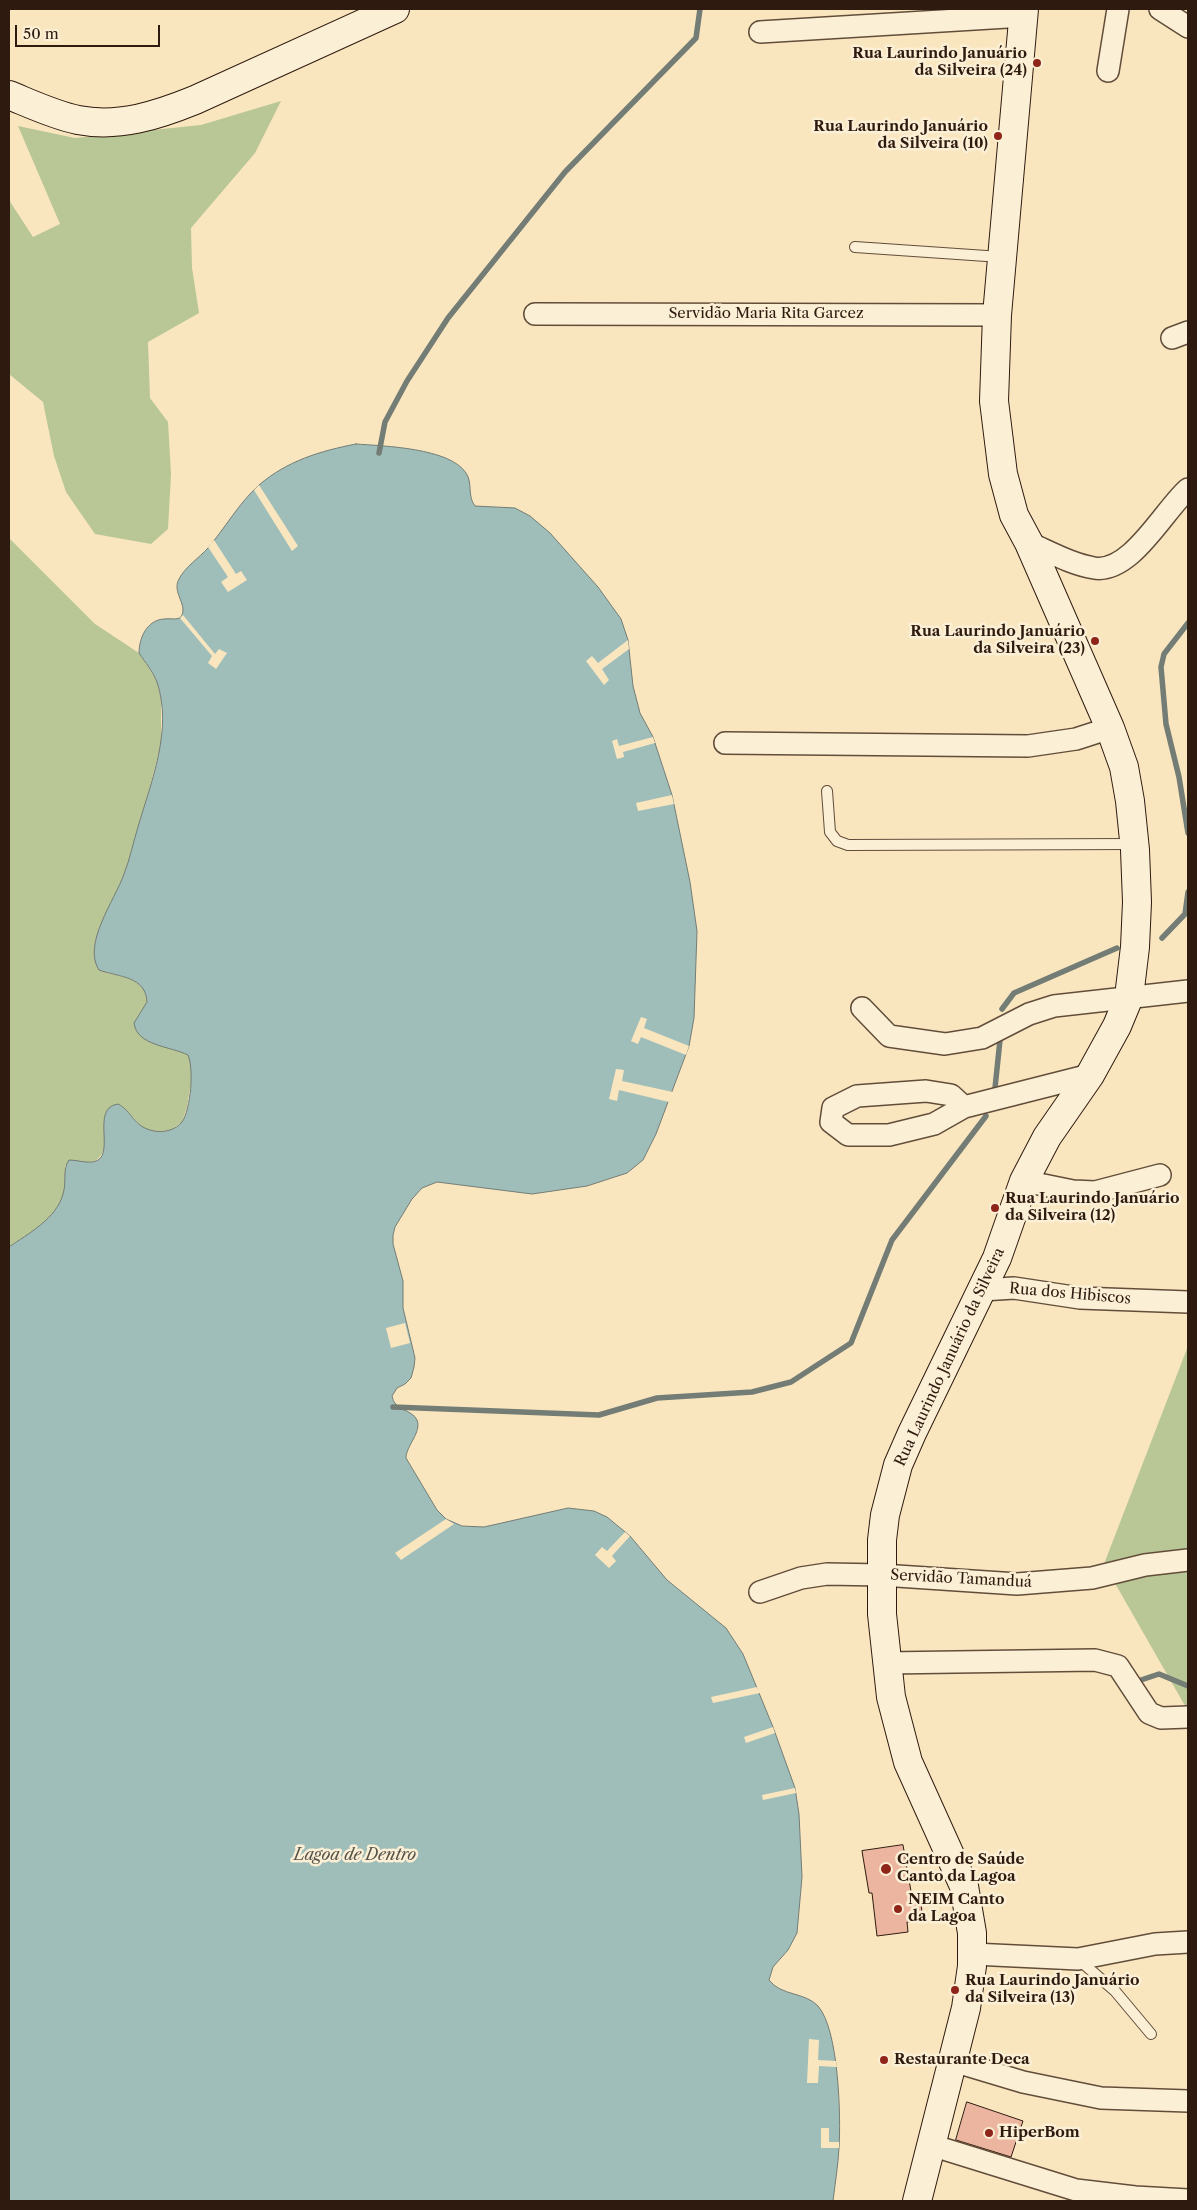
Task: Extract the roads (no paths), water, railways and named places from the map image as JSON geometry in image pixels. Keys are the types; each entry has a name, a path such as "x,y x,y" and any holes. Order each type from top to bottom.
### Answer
{"main road":[{"path":"9,95 56,114 79,120 101,123 134,121 162,113 195,100 396,9"},
{"name":"Rua Laurindo Januário da Silveira","path":"917,2201 966,2008 973,1954 969,1908 964,1886 908,1762 898,1729 886,1663 882,1575 882,1540 885,1515 898,1465 928,1398 982,1290 1005,1239 1014,1205 1024,1181 1047,1137 1090,1075 1117,1026 1129,997 1135,947 1137,902 1134,844 1130,801 1124,767 1110,728 1029,543 1014,515 1003,474 998,441 994,400 997,315 1024,12"}],"street":[{"path":"1108,71 1118,9"},
{"path":"1160,9 1188,27"},
{"path":"760,32 1024,12"},
{"name":"Servidão Maria Rita Garcez","path":"535,314 997,315"},
{"path":"1029,543 1074,563 1096,568 1113,566 1136,549 1162,516 1188,489"},
{"path":"725,743 1028,746 1076,739 1110,728"},
{"path":"862,1008 889,1036 945,1044 982,1038 1029,1014 1054,1006 1188,991"},
{"path":"964,1107 951,1095 926,1091 857,1096 833,1108 830,1122 848,1135 889,1135 934,1124 964,1107 1090,1075"},
{"path":"1024,1181 1073,1191 1095,1192 1160,1175"},
{"name":"Rua dos Hibiscos","path":"982,1290 1014,1288 1080,1298 1188,1302"},
{"name":"Servidão Tamanduá","path":"760,1592 801,1578 827,1574 882,1575 1017,1584 1092,1578 1145,1565 1188,1560"},
{"path":"886,1663 1096,1660 1118,1666 1149,1713 1161,1718 1188,1717"},
{"path":"973,1954 1078,1959 1155,1944 1188,1942"},
{"path":"953,2061 1023,2082 1083,2095 1128,2100 1188,2101"},
{"path":"932,2145 1076,2190 1134,2197 1188,2200"}],"lane":[{"path":"855,247 1002,257"},
{"path":"827,791 830,832 837,841 848,845 1134,844"},
{"path":"1078,1959 1115,1991 1151,2034"}],"water":[{"name":"Lagoa de Dentro","path":"356,444 432,453 458,465 468,477 471,498 475,506 515,508 530,516 550,533 598,587 621,619 628,640 633,686 640,713 653,737 672,795 690,882 697,931 694,1018 689,1046 656,1134 643,1160 627,1173 587,1186 532,1194 437,1182 422,1188 412,1199 395,1227 393,1244 403,1281 403,1308 415,1358 411,1378 397,1388 392,1396 396,1405 415,1416 417,1420 416,1434 408,1449 406,1458 437,1510 446,1519 462,1526 484,1527 568,1508 594,1511 607,1517 630,1536 667,1580 726,1628 743,1654 773,1727 795,1788 799,1814 802,1877 797,1933 788,1950 773,1967 769,1980 780,1989 807,1998 818,2006 825,2018 830,2034 837,2074 840,2116 839,2155 833,2201 9,2201 9,1247 41,1225 55,1211 63,1194 66,1168 69,1160 93,1162 100,1159 104,1143 105,1114 110,1107 118,1104 141,1126 161,1132 173,1129 179,1125 188,1108 191,1069 188,1055 148,1041 136,1031 134,1023 147,1002 142,987 130,979 99,970 95,959 94,948 97,935 128,863 154,774 161,737 163,719 161,700 157,682 139,653 142,636 149,626 158,620 180,618 183,609 177,589 179,579 188,567 208,548 259,485 281,469 304,458"}],"waterway":[{"path":"379,453 385,422 407,381 448,318 565,172 696,38 700,9"},
{"path":"1188,623 1164,654 1161,667 1166,724 1179,777 1188,833"},
{"path":"1162,938 1185,914 1188,892"},
{"path":"1002,1009 1014,993 1117,948"},
{"path":"995,1088 1000,1040"},
{"path":"393,1407 599,1415 657,1398 752,1392 791,1382 851,1343 892,1240 986,1116"},
{"path":"1141,1680 1159,1674 1188,1686"}],"place":[{"name":"Rua Laurindo Januário da Silveira (24)","path":"1037,63"},
{"name":"Rua Laurindo Januário da Silveira (10)","path":"998,136"},
{"name":"Rua Laurindo Januário da Silveira (23)","path":"1095,641"},
{"name":"Rua Laurindo Januário da Silveira (12)","path":"995,1208"},
{"name":"Centro de Saúde Canto da Lagoa","path":"886,1869"},
{"name":"NEIM Canto da Lagoa","path":"898,1909"},
{"name":"Rua Laurindo Januário da Silveira (13)","path":"955,1990"},
{"name":"Restaurante Deca","path":"884,2060"},
{"name":"HiperBom","path":"989,2133"}]}
